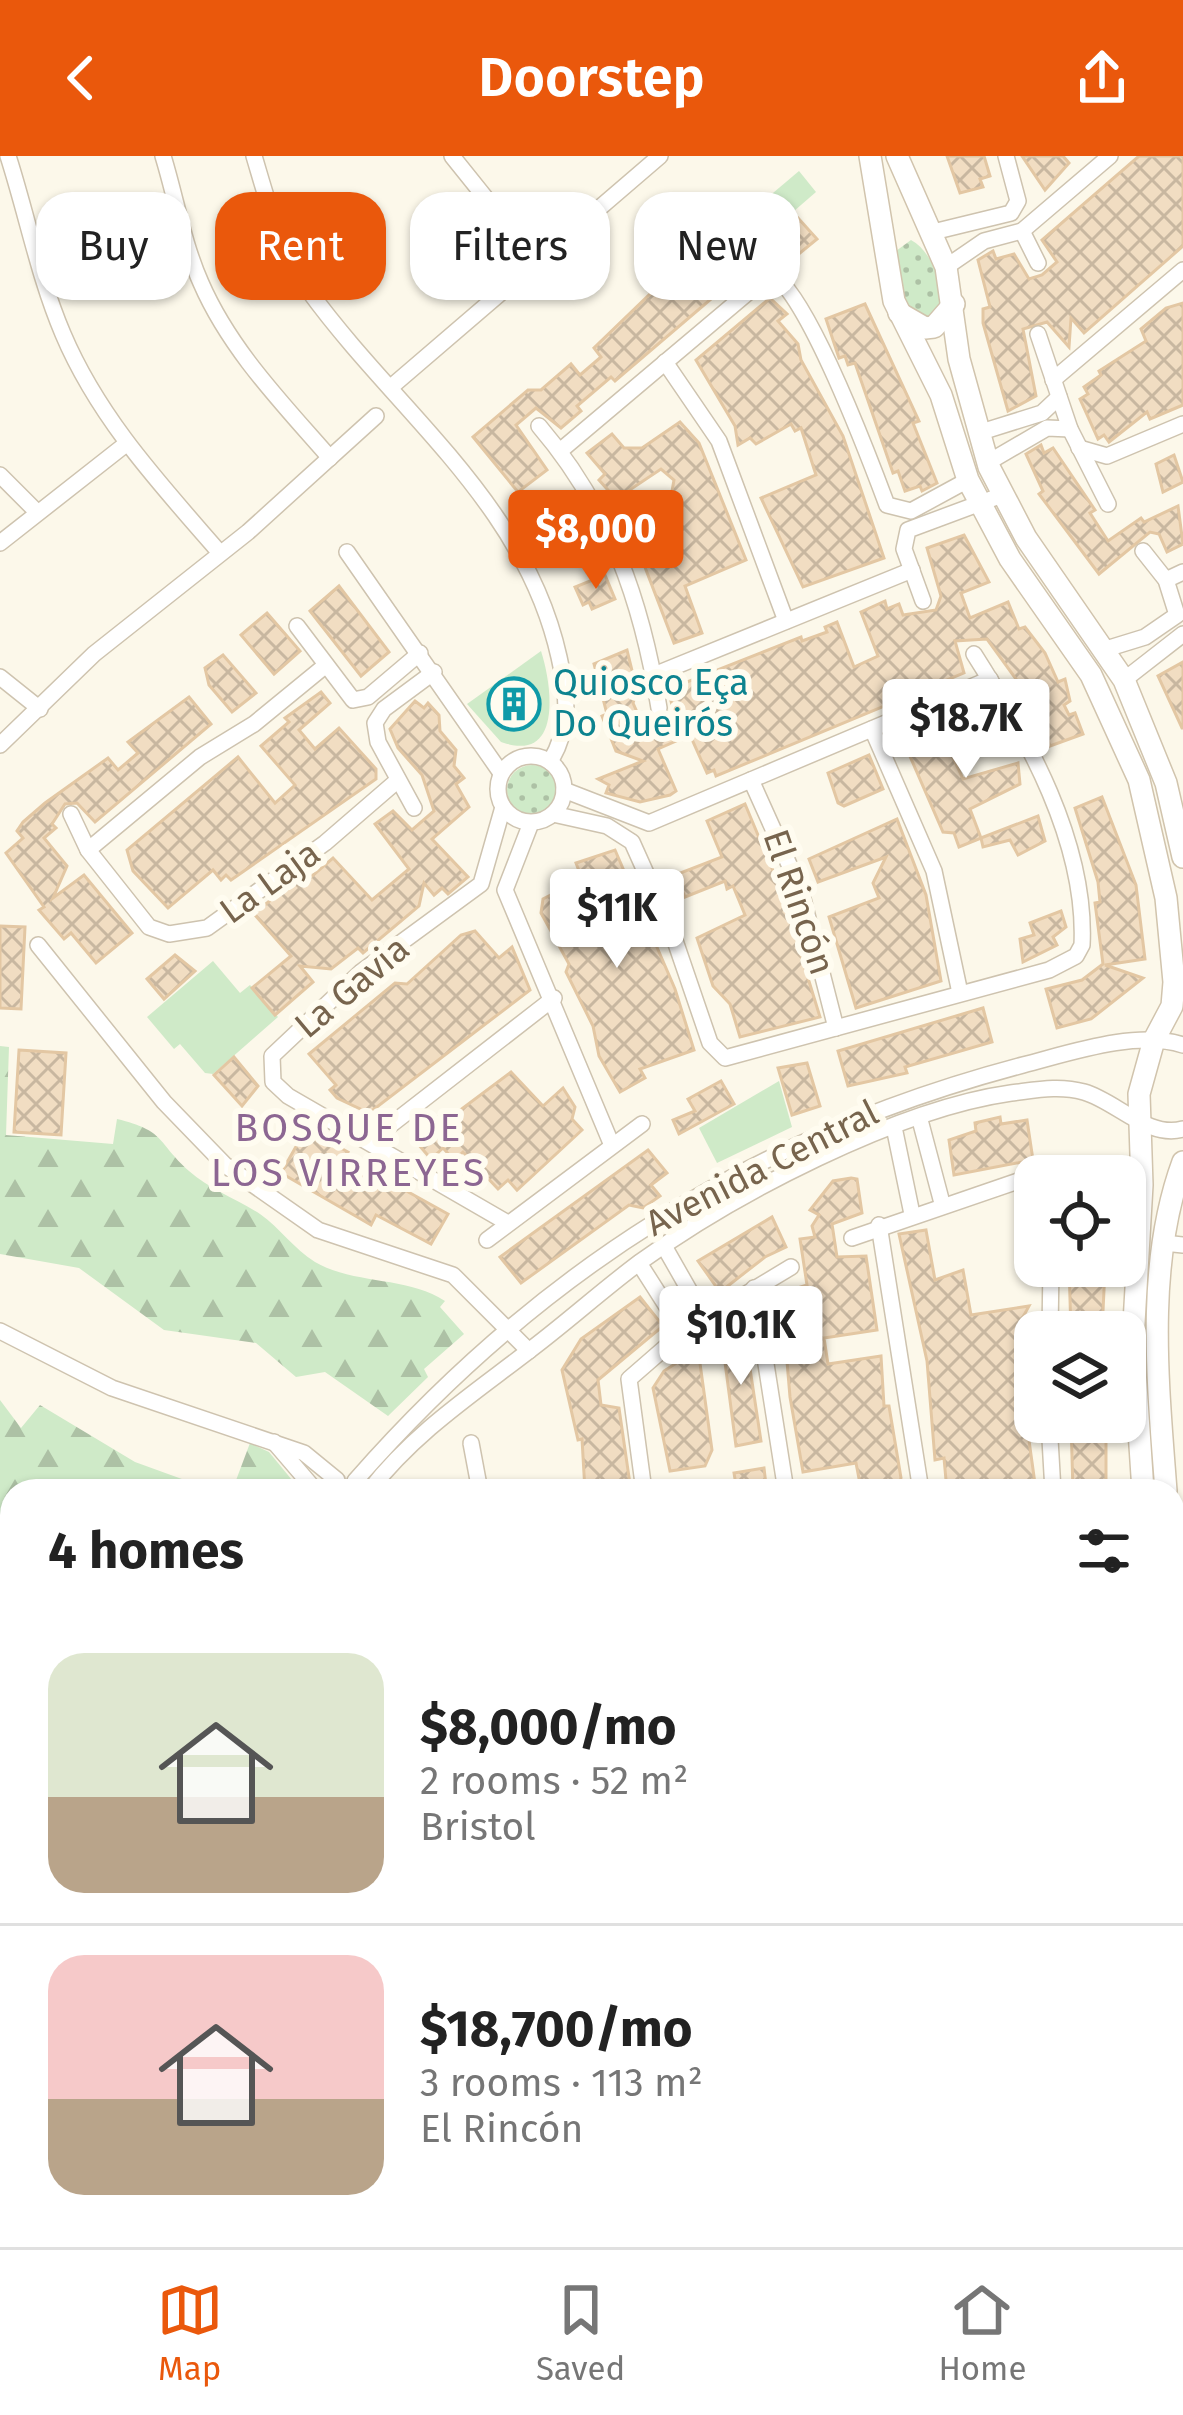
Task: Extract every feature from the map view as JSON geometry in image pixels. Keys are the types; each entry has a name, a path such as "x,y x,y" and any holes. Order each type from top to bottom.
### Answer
{"street":[{"path":"8,156 63,334 126,444 220,553"},
{"path":"163,156 191,257 213,307 248,361 330,458"},
{"path":"254,156 278,233 300,278 484,496 532,575 553,631 566,692 566,729 550,762"},
{"path":"452,156 481,192"},
{"path":"610,199 660,156"},
{"path":"870,156 899,312 941,395 978,503 1091,675 1138,780 1166,898 1174,982 1172,1006 1142,1074 1134,1311"},
{"path":"897,156 946,267 959,359 987,463 1002,495 1124,680 1166,783 1183,857"},
{"path":"883,235 905,219 930,228 1011,213 1018,201 1006,156"},
{"path":"946,267 984,242 1022,231 1110,156"},
{"path":"1022,231 1038,263"},
{"path":"978,433 1042,413 1056,389 1183,270"},
{"path":"560,451 764,277 776,275 796,298 852,411 887,505 911,511 968,480"},
{"path":"391,387 493,300"},
{"path":"899,312 925,328 934,327 954,304"},
{"path":"1038,334 1070,429 1108,504"},
{"path":"665,362 719,441 786,621"},
{"path":"0,745 94,654 220,553 376,416"},
{"path":"1078,448 1106,456 1183,424"},
{"path":"539,426 560,451 611,534 637,601 659,708"},
{"path":"987,463 1047,428 1070,429"},
{"path":"0,543 126,444"},
{"path":"0,475 37,512"},
{"path":"923,601 904,537 914,524 1002,495"},
{"path":"1106,649 1172,623 1178,605 1143,551"},
{"path":"347,552 501,773"},
{"path":"654,675 912,570"},
{"path":"1166,580 1183,572"},
{"path":"297,626 348,695 362,700 420,653"},
{"path":"1124,680 1183,634"},
{"path":"610,1143 554,998 505,890 531,823 553,814 607,826 632,842 719,1054 739,1057 1049,970 1070,961 1082,945 1072,866 1049,794 974,654"},
{"path":"88,850 200,757 254,724 326,665"},
{"path":"414,808 378,742 375,723 384,709 434,672"},
{"path":"0,676 40,709"},
{"path":"531,823 502,807 497,790 501,773 529,756 550,762 564,790 649,824 990,679"},
{"path":"872,729 934,871 960,993"},
{"name":"La Laja","path":"70,814 88,850 149,927 169,934 207,928 326,842 398,780"},
{"name":"El Rincón","path":"752,780 801,891 836,1028"},
{"path":"553,814 564,790"},
{"name":"La Gavia","path":"502,807 481,884 362,972 272,1056 273,1082 287,1096 506,1222"},
{"path":"38,945 175,1115 225,1166 318,1230 453,1275 529,1351"},
{"path":"370,1141 554,998"},
{"name":"Avenida Central","path":"371,1479 511,1330 656,1216 820,1133 952,1084 1058,1056 1154,1040 1183,1045"},
{"name":"Avenida Central","path":"421,1421 529,1351 664,1246 748,1195 895,1127 997,1095 1055,1087 1085,1092 1168,1132 1183,1129"},
{"path":"920,1120 942,1203"},
{"path":"488,1240 610,1143 642,1124"},
{"path":"895,1127 912,1214"},
{"path":"820,1133 829,1156"},
{"path":"1169,1479 1159,1319 1183,1162"},
{"path":"851,1238 1014,1181"},
{"path":"879,1225 918,1479"},
{"path":"664,1246 706,1318"},
{"path":"639,1263 683,1332"},
{"path":"642,1479 629,1379 683,1332 790,1267"},
{"path":"566,1286 584,1307"},
{"path":"754,1288 784,1479"},
{"path":"1146,1320 1159,1319"},
{"path":"0,1331 112,1388 304,1453 326,1479"},
{"path":"272,1439 306,1479"},
{"path":"471,1443 478,1479"},
{"path":"1050,1443 1052,1479"},
{"path":"1140,1443 1142,1479"}],"green space":[{"path":"799,171 816,192 800,206 800,192 774,192"},
{"path":"911,240 926,254 936,274 937,318 915,321 899,286 896,251"},
{"path":"541,651 550,701 544,732 535,742 521,746 501,742 467,704"},
{"path":"532,765 550,772 557,790 550,808 532,815 514,808 507,790 514,772"},
{"path":"213,961 240,993 250,985 278,1017 213,1074 205,1073 180,1044 174,1049 147,1017"},
{"path":"0,1046 9,1047 6,1135 113,1144 117,1119 144,1128 197,1177 260,1214 315,1262 430,1293 445,1301 440,1307 464,1334 424,1369 428,1377 388,1416 325,1372 296,1377 256,1343 164,1330 79,1268 0,1254"},
{"path":"779,1081 792,1127 717,1163 699,1128"},
{"path":"0,1400 21,1428 40,1405 135,1462 182,1479 0,1479"},
{"path":"250,1443 269,1452 291,1479 236,1479"}],"building":[{"path":"947,156 984,156 990,176 980,179 983,187 960,193"},
{"path":"1022,156 1063,156 1069,163 1045,190"},
{"path":"1139,156 1183,156 1183,246 1084,333 1071,318 1069,347 1047,322 1023,329 1036,396 1008,411 983,323 983,309 990,307 978,260 993,251 996,259 1014,254 1029,279 1042,275 1057,262 1042,240"},
{"path":"800,220 817,239 800,253"},
{"path":"644,300 710,300 615,381 611,377 577,406 581,411 561,428 536,408 516,425 547,470 518,492 473,437 528,390 541,390 571,364 580,375 601,357 594,348"},
{"path":"768,300 787,314 778,321 798,344 801,360 843,436 884,558 803,587 761,498 816,475 801,428 795,431 791,424 756,444 750,438 738,445 735,426 696,360"},
{"path":"1183,303 1183,405 1150,419 1147,412 1109,442 1104,435 1098,439 1080,399 1088,394 1084,387 1101,375 1099,371 1146,341 1141,329 1166,308"},
{"path":"865,304 919,421 913,423 937,483 922,491 920,486 905,491 898,471 893,473 855,363 848,365 845,356 839,358 826,319"},
{"path":"680,422 699,443 746,560 685,586 702,633 674,643 630,528 682,506 672,491 674,480 661,469 616,499 599,480 605,474 587,453 612,434 624,448 642,448"},
{"path":"1041,445 1044,453 1053,448 1095,510 1090,513 1108,541 1141,518 1144,522 1178,506 1183,544 1167,552 1159,534 1150,532 1099,574 1039,494 1043,491 1026,454"},
{"path":"1174,455 1183,482 1163,492 1156,464"},
{"path":"964,535 989,582 961,593 970,618 1008,602 1019,629 1025,627 1045,653 1058,682 1065,679 1070,701 1064,705 1069,715 1075,713 1083,734 1050,746 1040,719 1034,722 1016,679 987,639 955,641 964,673 716,776 714,770 707,773 690,735 658,749 676,791 640,802 606,793 609,785 598,779 643,761 616,751 602,716 607,714 594,664 627,650 637,691 633,703 645,730 674,712 668,690 801,637 802,641 827,632 825,627 837,622 854,667 878,656 861,612 885,601 887,609 899,604 903,615 936,610 941,596 927,548"},
{"path":"605,575 615,599 592,609 589,602 583,605 575,587"},
{"path":"339,586 389,652 361,676 310,611"},
{"path":"267,613 300,651 274,674 241,635"},
{"path":"223,655 256,693 232,712 209,685 205,668"},
{"path":"1183,662 1183,728 1182,728 1158,676"},
{"path":"321,692 330,703 299,730 315,749 339,728 376,769 376,779 231,880 226,875 221,880 213,870 168,908 133,871 127,850 238,757 275,803 295,785 261,746 289,722 285,718"},
{"path":"189,697 211,724 95,822 77,803 65,804 52,824 56,828 44,838 67,866 53,898 84,875 132,933 96,963 71,933 64,939 39,910 44,907 6,853 23,838 17,831 23,822 45,803 108,758 118,770 138,753 128,742"},
{"path":"415,701 424,708 428,703 439,715 440,731 456,750 454,766 464,778 456,784 469,807 432,839 468,877 448,894 442,888 434,895 424,883 419,906 363,953 358,948 331,969 300,966 313,982 275,1015 252,988 291,956 254,914 306,872 311,877 333,858 372,900 409,869 375,824 393,811 412,830 434,811 422,775 398,748 390,729"},
{"path":"987,704 998,727 950,751 963,779 1018,763 1020,784 970,809 981,838 959,847 954,833 943,832 902,738"},
{"path":"869,755 883,789 844,806 838,803 828,773"},
{"path":"1102,797 1136,885 1145,959 1105,965 1143,978 1091,1019 1057,1028 1046,989 1082,980 1103,964 1095,903 1100,902 1098,882 1075,808"},
{"path":"745,804 781,890 820,1017 740,1037 730,1004 713,986 697,938 745,915 733,886 727,889 725,881 685,897 675,875 722,857 707,821"},
{"path":"1038,816 1045,841 1018,855 1010,840 983,847 981,838"},
{"path":"897,819 926,895 941,981 856,1008 829,917 879,898 873,883 886,857 818,882 809,859"},
{"path":"615,850 675,989 694,1050 640,1069 645,1078 620,1092 599,1056 593,1026 566,972 569,964 541,913 543,899 582,879 576,863"},
{"path":"1061,911 1066,927 1053,937 1057,945 1023,962 1020,939 1034,935 1030,923"},
{"path":"0,926 25,927 21,1009 0,1008"},
{"path":"475,931 499,958 512,947 530,990 369,1113 337,1098 330,1090 336,1085 309,1054 395,983 407,984 461,935"},
{"path":"175,955 195,971 164,999 147,979"},
{"path":"983,1008 992,1042 905,1067 907,1073 848,1086 838,1051"},
{"path":"19,1050 66,1053 61,1135 14,1132"},
{"path":"234,1057 258,1086 242,1106 214,1075"},
{"path":"807,1063 820,1106 792,1115 778,1068"},
{"path":"511,1072 543,1106 563,1088 575,1107 572,1119 582,1130 517,1190 508,1180 498,1189 463,1152 454,1160 443,1148 431,1159 412,1137 439,1116 451,1117"},
{"path":"721,1081 734,1104 679,1134 673,1120 695,1111 688,1099"},
{"path":"1000,1117 1001,1124 1027,1120 1032,1155 1014,1155 1014,1164 954,1175 949,1140 976,1131 975,1123"},
{"path":"306,1129 348,1152 343,1161 368,1175 372,1166 379,1169 386,1173 383,1178 448,1214 431,1244 376,1215 371,1225 281,1173"},
{"path":"648,1150 667,1173 651,1185 660,1196 643,1208 629,1205 521,1283 500,1257"},
{"path":"857,1179 862,1213 832,1224 837,1257 866,1256 877,1330 824,1338 828,1364 881,1356 884,1406 889,1406 901,1479 859,1479 856,1463 803,1472 790,1397 782,1302 791,1290 807,1285 800,1239 815,1237 812,1226 819,1215 810,1210 833,1181"},
{"path":"772,1217 786,1247 720,1292 698,1261"},
{"path":"926,1230 935,1280 963,1270 971,1315 1029,1306 1026,1311 1014,1311 1014,1443 1029,1443 1034,1479 946,1479 944,1458 935,1460 927,1361 899,1234"},
{"path":"1070,1287 1104,1287 1103,1311 1070,1311"},
{"path":"640,1297 663,1326 598,1380 601,1405 619,1408 629,1479 584,1479 582,1439 578,1440 562,1370 581,1339"},
{"path":"744,1329 761,1441 736,1446 721,1332"},
{"path":"698,1349 712,1450 705,1466 670,1471 653,1388 664,1371"},
{"path":"1072,1443 1106,1443 1106,1479 1073,1479"},
{"path":"764,1468 765,1479 735,1479 734,1473"}],"place":[{"name":"Quiosco Eça Do Queirós","path":"514,704"}],"district":[{"name":"BOSQUE DE LOS VIRREYES","path":"349,1150"}]}
